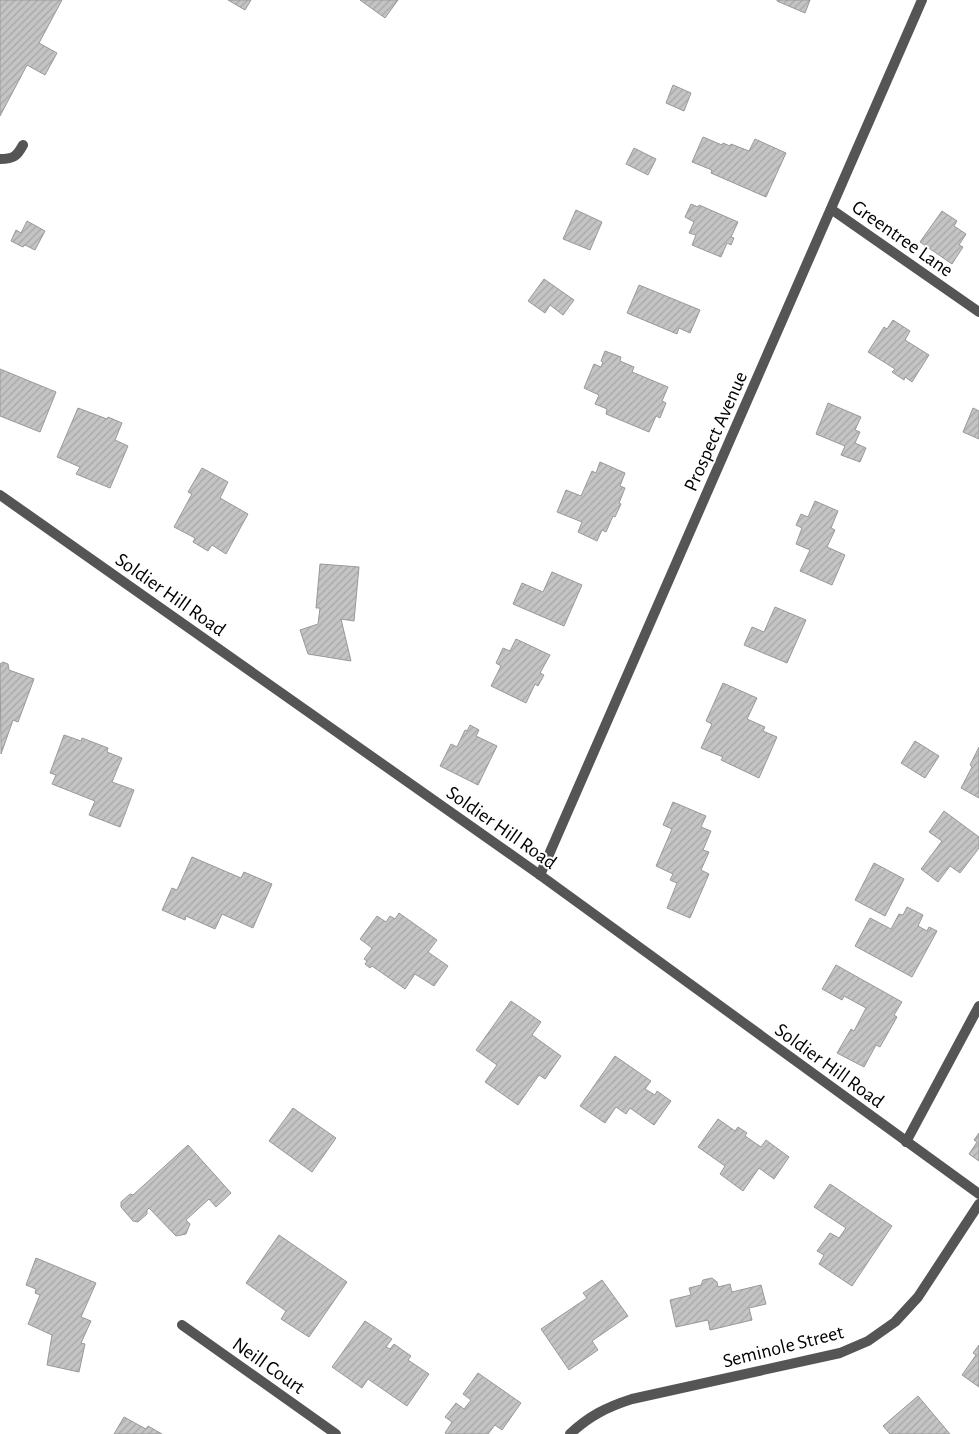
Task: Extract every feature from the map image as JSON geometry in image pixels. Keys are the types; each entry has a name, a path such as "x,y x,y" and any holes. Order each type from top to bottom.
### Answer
{"street":[{"name":"Prospect Avenue","path":"540,875 922,0"},
{"path":"0,159 15,157 23,145"},
{"name":"Greentree Lane","path":"831,209 979,312"},
{"name":"Soldier Hill Road","path":"0,495 540,875 979,1194"},
{"path":"906,1142 979,1006"},
{"name":"Seminole Street","path":"570,1434 582,1423 606,1408 632,1399 840,1353 868,1341 895,1322 918,1297 979,1204"},
{"name":"Neill Court","path":"182,1325 336,1434"}],"building":[{"path":"0,0 62,0 39,43 57,53 45,75 27,65 0,116"},
{"path":"228,0 251,0 245,10"},
{"path":"360,0 398,0 385,18"},
{"path":"777,0 810,0 805,13"},
{"path":"673,85 691,93 684,111 666,103"},
{"path":"703,137 722,145 723,143 730,146 731,144 749,151 755,139 786,153 766,197 711,173 712,170 692,162"},
{"path":"634,148 656,159 648,175 626,164"},
{"path":"691,204 698,207 699,205 738,222 731,237 734,238 731,245 727,243 721,257 692,245 696,235 689,233 694,222 685,217"},
{"path":"576,210 602,222 590,250 563,239"},
{"path":"942,211 957,221 954,226 966,234 959,245 963,247 952,264 920,242"},
{"path":"27,221 45,231 35,250 11,241 16,230 21,233"},
{"path":"544,279 574,300 563,315 550,305 545,313 528,301"},
{"path":"639,285 700,310 690,333 679,328 677,334 627,313"},
{"path":"893,320 910,331 905,340 929,355 912,382 905,377 904,380 892,372 895,369 868,352 884,327 887,329"},
{"path":"605,351 621,357 620,361 634,367 632,372 668,387 662,401 666,403 660,418 656,416 649,432 606,414 607,409 595,404 599,395 584,388 594,364 601,367"},
{"path":"0,369 56,392 40,432 0,416"},
{"path":"828,403 861,417 855,430 860,432 855,443 866,448 860,462 841,455 845,446 816,434"},
{"path":"78,408 122,423 115,440 128,446 110,488 76,474 80,467 57,457"},
{"path":"973,408 979,411 979,439 963,432"},
{"path":"600,462 625,473 620,486 625,488 615,517 613,516 606,532 602,530 597,541 578,532 582,522 557,512 566,490 581,496 592,471 596,473"},
{"path":"202,468 228,482 220,498 248,514 226,554 212,545 208,551 193,542 195,538 174,527 192,494 188,492"},
{"path":"815,501 838,511 831,528 835,530 827,547 845,555 832,585 800,571 810,550 796,544 802,528 796,525 801,514 808,517"},
{"path":"320,564 359,567 354,621 341,619 351,661 308,654 300,630 318,624 320,608 316,608"},
{"path":"552,572 582,585 564,626 513,604 522,583 543,592"},
{"path":"775,607 806,620 787,663 744,645 752,627 764,632"},
{"path":"516,639 550,655 540,673 544,675 538,686 535,684 526,703 491,686 501,666 496,663 503,648 510,651"},
{"path":"3,662 8,664 9,670 34,679 18,722 13,720 1,754 0,664"},
{"path":"723,683 757,698 747,719 765,727 763,731 777,737 759,778 721,760 723,757 701,748 712,724 706,721"},
{"path":"470,725 479,730 476,736 497,746 478,785 440,766 451,744 457,747 465,730 467,731"},
{"path":"64,735 81,741 82,738 108,748 107,752 122,758 112,782 134,790 120,827 89,815 95,801 52,784 56,775 50,773"},
{"path":"915,741 939,756 925,778 901,763"},
{"path":"979,747 979,798 961,788 972,767 970,765"},
{"path":"673,802 706,816 701,827 711,831 703,850 709,852 701,870 709,874 690,918 667,908 677,883 670,880 673,874 656,866 672,829 663,825"},
{"path":"944,811 979,837 979,848 960,873 950,866 938,882 921,869 942,841 929,832"},
{"path":"192,857 241,878 244,872 272,884 253,928 222,914 215,929 186,916 185,920 162,910 172,888 177,890"},
{"path":"874,863 904,879 885,916 855,900"},
{"path":"907,907 923,915 918,926 927,931 929,927 937,931 912,977 855,946 870,918 891,929 899,914 903,915"},
{"path":"399,913 437,940 428,952 448,966 434,986 415,974 405,989 372,966 370,968 365,964 367,961 364,959 372,948 360,939 377,916 386,922 390,916 395,919"},
{"path":"836,965 902,1002 894,1015 897,1017 880,1047 876,1045 864,1067 837,1053 851,1029 854,1031 866,1008 844,996 842,1000 822,989"},
{"path":"511,1001 541,1022 532,1035 561,1056 545,1079 539,1075 518,1105 485,1082 497,1065 476,1050"},
{"path":"615,1056 651,1081 645,1089 655,1095 657,1091 671,1101 654,1125 630,1108 626,1114 616,1107 605,1123 580,1106"},
{"path":"293,1108 336,1138 312,1172 269,1141"},
{"path":"718,1119 735,1131 738,1127 747,1133 745,1136 761,1147 766,1140 789,1157 774,1179 759,1168 743,1191 720,1174 725,1166 698,1147"},
{"path":"979,1133 979,1161 969,1154 977,1142 974,1140"},
{"path":"188,1145 231,1193 216,1207 209,1199 186,1220 190,1224 186,1234 176,1236 149,1208 147,1214 138,1222 133,1221 121,1207 121,1202 130,1194 133,1195"},
{"path":"830,1184 892,1226 852,1286 819,1264 824,1255 817,1251 830,1233 839,1238 846,1228 814,1207"},
{"path":"279,1235 347,1282 309,1337 281,1319 286,1311 246,1283"},
{"path":"36,1258 96,1283 81,1317 91,1321 81,1343 85,1344 79,1372 47,1365 52,1335 28,1324 40,1295 35,1293 36,1289 26,1285"},
{"path":"712,1278 717,1282 718,1287 730,1284 732,1292 761,1285 766,1304 749,1308 752,1320 710,1330 708,1320 676,1327 670,1300 691,1295 689,1288 701,1285 703,1280"},
{"path":"602,1280 628,1316 592,1341 598,1350 569,1370 541,1329 587,1298 583,1293"},
{"path":"365,1321 392,1339 386,1347 390,1349 394,1344 411,1356 408,1360 429,1374 407,1406 368,1379 362,1388 332,1367"},
{"path":"979,1345 979,1387 962,1375 976,1355 973,1353"},
{"path":"478,1373 521,1403 502,1430 495,1425 488,1434 445,1433 452,1422 445,1417 456,1403 464,1409 471,1400 463,1394"},
{"path":"918,1396 950,1434 890,1434 883,1426"},
{"path":"124,1417 146,1429 148,1426 162,1434 114,1434"}]}
